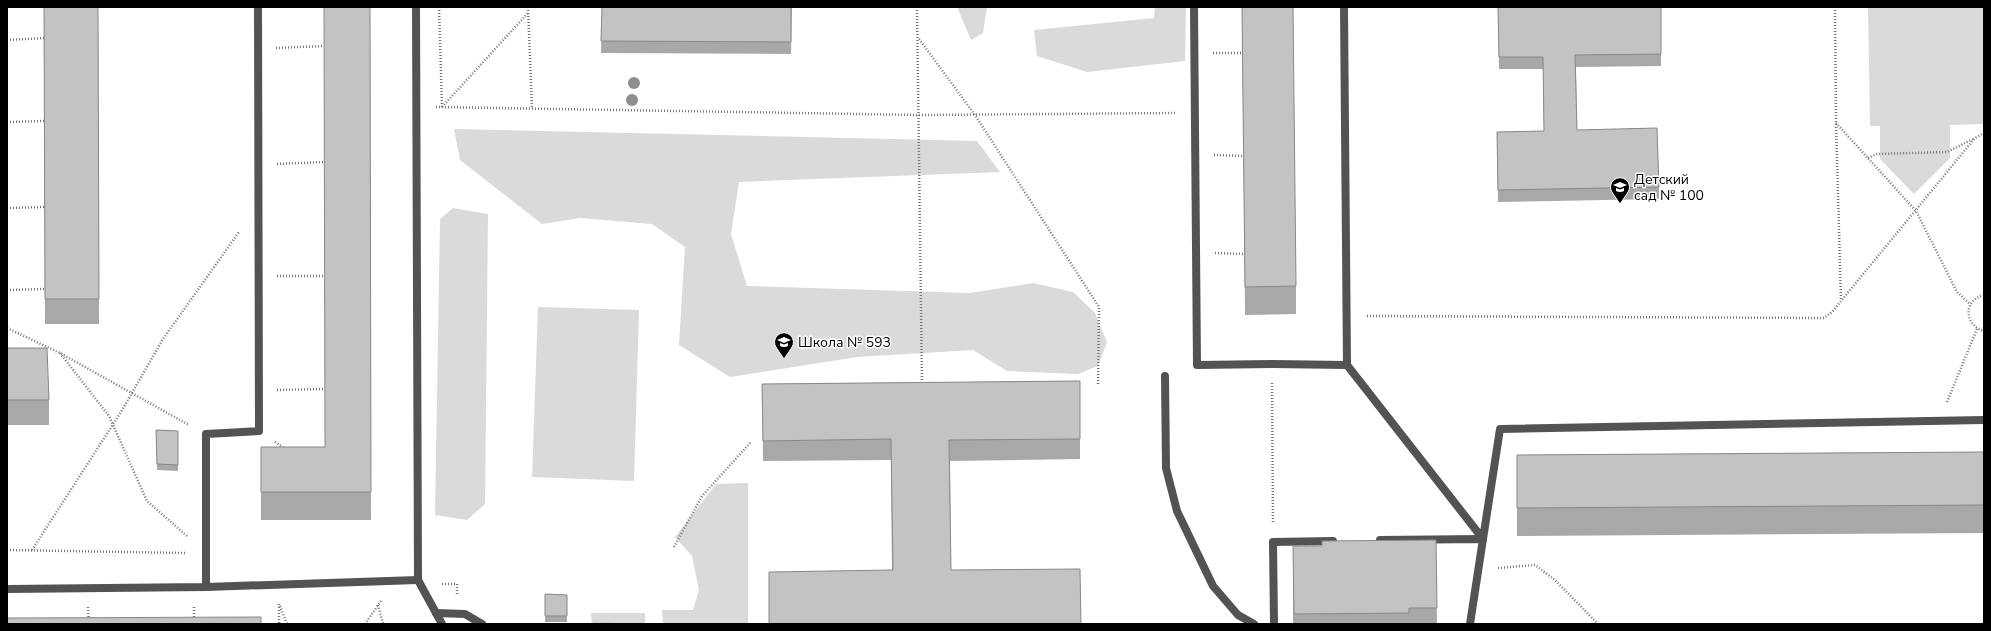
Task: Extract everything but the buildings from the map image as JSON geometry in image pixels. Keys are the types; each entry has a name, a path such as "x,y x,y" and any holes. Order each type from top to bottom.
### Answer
{"lane":[{"path":"206,587 206,434 259,431 258,7"},
{"path":"416,7 418,580 442,624"},
{"path":"1194,7 1197,365 1272,364 1347,366"},
{"path":"1344,7 1347,366 1483,539"},
{"path":"1165,376 1166,468 1176,511 1213,586 1238,615 1254,624"},
{"path":"1470,624 1500,429 1984,420"},
{"path":"1374,540 1483,539"},
{"path":"1274,624 1273,542 1343,541"},
{"path":"7,589 206,587 418,580"},
{"path":"436,613 464,614 482,624"}],"path":[{"path":"439,7 442,107"},
{"path":"528,7 532,108"},
{"path":"918,7 922,384"},
{"path":"1835,7 1836,123 1841,301"},
{"path":"442,107 528,13"},
{"path":"7,40 44,38"},
{"path":"919,39 975,115 1099,307 1098,385"},
{"path":"258,49 324,46"},
{"path":"1195,53 1243,53"},
{"path":"416,106 919,115 1195,113"},
{"path":"7,122 44,122"},
{"path":"1836,123 1916,211 1957,292 1970,304"},
{"path":"1868,158 1877,154 1947,152 1984,133"},
{"path":"1346,316 1824,318 1841,301 1975,138"},
{"path":"1195,155 1244,156"},
{"path":"258,164 324,162"},
{"path":"32,550 113,425 163,339 258,204"},
{"path":"7,208 44,207"},
{"path":"1196,252 1244,254"},
{"path":"258,276 324,276"},
{"path":"7,290 44,290"},
{"path":"1984,295 1977,297 1970,304 1968,313 1970,322 1977,329 1984,331"},
{"path":"7,328 60,353 206,434"},
{"path":"1939,422 1977,329"},
{"path":"60,353 109,416 147,501 207,554"},
{"path":"1272,364 1273,542"},
{"path":"259,390 325,389"},
{"path":"259,431 285,449"},
{"path":"674,547 702,496 751,442"},
{"path":"7,550 207,554"},
{"path":"1478,569 1535,565 1554,580 1598,624"},
{"path":"438,578 442,584 457,584 456,614"},
{"path":"279,604 287,624"},
{"path":"378,605 383,624"},
{"path":"592,624 613,624"}],"shaded area":[{"path":"957,7 987,7 983,33 971,40"},
{"path":"1155,7 1186,7 1185,61 1087,72 1037,56 1034,30 1154,18"},
{"path":"1868,7 1984,7 1984,124 1950,125 1950,158 1914,194 1880,159 1880,126 1870,126"},
{"path":"454,129 977,141 1000,172 739,182 731,234 747,286 970,293 1033,283 1073,292 1095,313 1107,342 1098,366 1078,374 1007,371 973,350 857,357 730,377 679,345 685,247 652,224 580,218 542,224 460,160"},
{"path":"453,208 488,214 485,504 467,520 435,515 440,219"},
{"path":"538,307 639,310 634,481 532,477"},
{"path":"748,483 748,624 663,624 662,610 693,610 699,590 692,556 675,537 716,484"},
{"path":"591,613 645,613 645,624 592,624"}],"place":[{"name":"Детский сад № 100","path":"1620,204"},
{"name":"Школа № 593","path":"784,359"}]}
